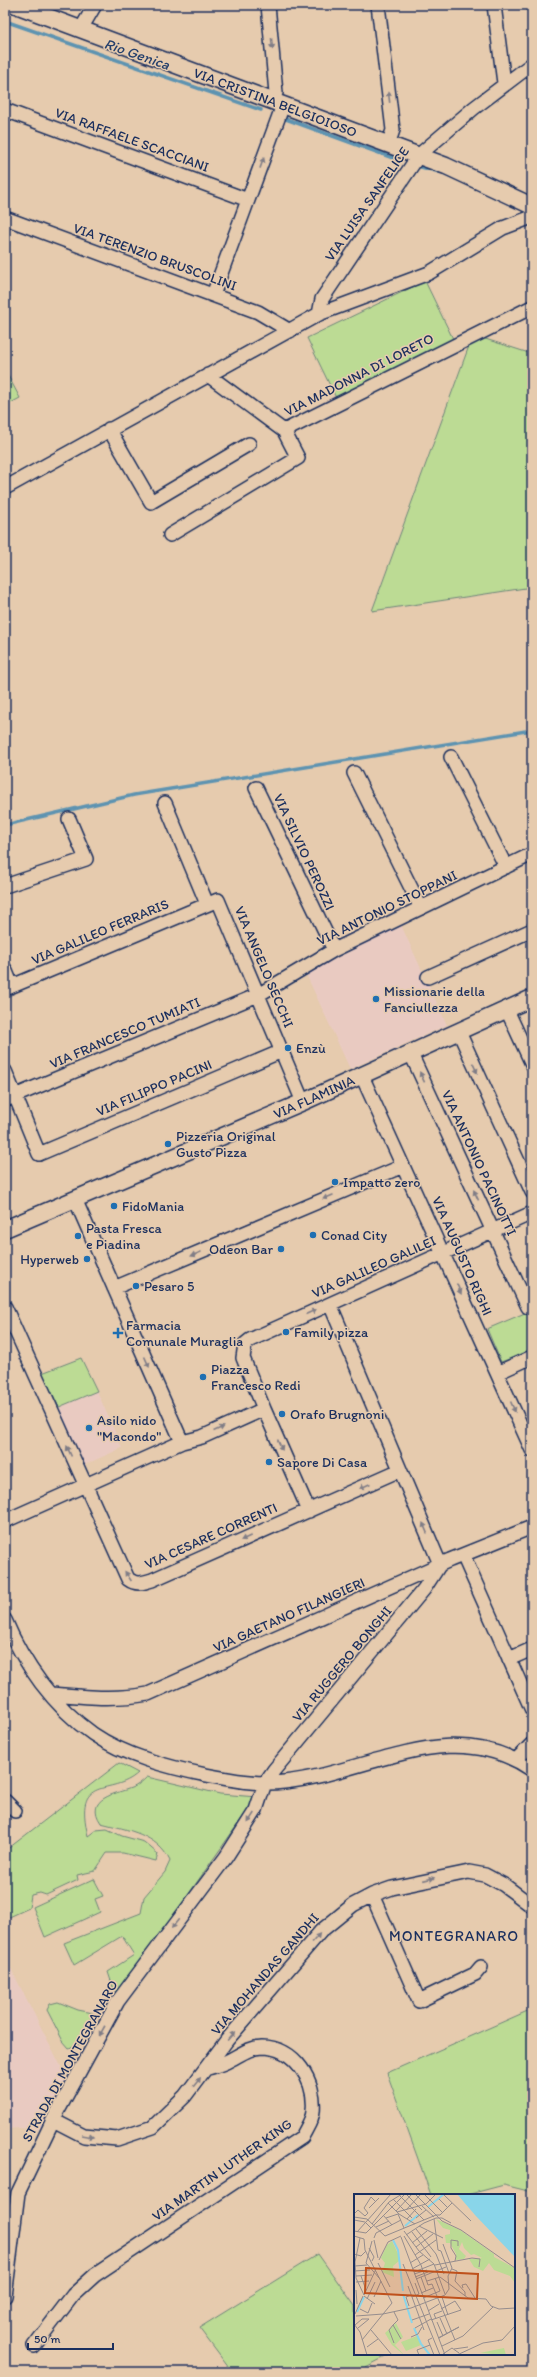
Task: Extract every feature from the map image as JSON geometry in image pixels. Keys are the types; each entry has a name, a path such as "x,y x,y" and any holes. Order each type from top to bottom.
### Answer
{"street":[{"name":"VIA CRISTINA BELGIOIOSO","path":"16,5 279,99 493,178 521,192 532,200"},
{"name":"VIA CRISTINA BELGIOIOSO","path":"40,5 279,99 391,136 532,206"},
{"path":"85,22 95,5"},
{"path":"213,295 248,200 279,99 268,5"},
{"path":"378,5 393,130 391,136"},
{"path":"494,5 504,84"},
{"name":"VIA LUISA SANFELICE","path":"319,314 322,299 423,152 504,84 532,64"},
{"name":"VIA RAFFAELE SCACCIANI","path":"5,110 248,200"},
{"path":"5,488 319,314 429,272 503,228 532,217"},
{"name":"VIA TERENZIO BRUSCOLINI","path":"5,218 258,312 290,331"},
{"name":"VIA MADONNA DI LORETO","path":"208,376 284,431 532,307"},
{"path":"109,430 151,502 249,444"},
{"path":"170,535 298,458 284,431"},
{"path":"452,757 506,867"},
{"path":"354,773 421,908"},
{"name":"VIA SILVIO PEROZZI","path":"256,788 334,950"},
{"path":"165,803 207,904"},
{"path":"5,886 86,859 69,819"},
{"name":"VIA ANTONIO STOPPANI","path":"258,995 334,950 532,854"},
{"name":"VIA ANGELO SECCHI","path":"207,904 218,900 303,1102"},
{"name":"VIA GALILEO FERRARIS","path":"9,987 207,904"},
{"path":"428,977 532,930"},
{"path":"5,969 9,987"},
{"name":"VIA FRANCESCO TUMIATI","path":"10,1098 258,995"},
{"name":"VIA FLAMINIA","path":"5,1229 303,1102 532,998"},
{"path":"507,1010 532,1064"},
{"path":"458,1032 532,1192"},
{"name":"VIA FILIPPO PACINI","path":"10,1098 39,1154 282,1051"},
{"name":"VIA ANTONIO PACINOTTI","path":"411,1054 528,1307"},
{"path":"5,1071 10,1098"},
{"name":"VIA AUGUSTO RIGHI","path":"362,1076 532,1450"},
{"path":"114,1288 403,1166"},
{"path":"75,1199 182,1442"},
{"name":"VIA GALILEO GALILEI","path":"264,1409 243,1358 245,1344 250,1340 532,1213"},
{"path":"330,1304 440,1564"},
{"path":"5,1306 87,1486"},
{"path":"497,1373 532,1356"},
{"path":"5,1521 87,1486 182,1442 202,1437 264,1409 309,1511"},
{"name":"VIA CESARE CORRENTI","path":"87,1486 128,1579 133,1583 140,1583 152,1580 400,1470"},
{"name":"VIA GAETANO FILANGIERI","path":"51,1694 103,1698 130,1697 148,1694 440,1564 532,1527"},
{"path":"463,1555 532,1710"},
{"name":"VIA RUGGERO BONGHI","path":"265,1782 424,1589 440,1564"},
{"path":"5,1620 8,1633 24,1658 51,1694 80,1724 94,1735 123,1750 152,1761 186,1771 244,1782 301,1779 443,1746 463,1745 484,1748 516,1759 532,1770"},
{"path":"509,1659 532,1649"},
{"path":"516,1759 532,1744"},
{"name":"STRADA DI MONTEGRANARO","path":"5,2296 18,2193 53,2120 118,2001 226,1857 256,1810 265,1782"},
{"path":"5,1801 15,1811"},
{"name":"VIA MOHANDAS GANDHI","path":"208,2068 227,2040 321,1931 353,1905 372,1895 392,1888 469,1872 485,1875 504,1885 532,1906"},
{"path":"372,1895 419,2001 475,1974 482,1967"},
{"name":"VIA MARTIN LUTHER KING","path":"34,2346 73,2295 95,2275 302,2136 314,2112 311,2089 303,2068 284,2052 263,2047 246,2049 225,2063 208,2068"},
{"path":"53,2120 84,2136 117,2139 153,2127 185,2096 208,2068"}],"shaded area":[{"name":"Missionarie della Fanciullezza","path":"401,925 447,1025 350,1069 306,974"},
{"name":"Asilo nido \"Macondo\"","path":"97,1391 122,1448 82,1466 55,1408"},
{"path":"5,1957 67,2078 45,2130 20,2128 5,2129"}],"green space":[{"path":"425,281 455,343 337,400 307,338"},
{"path":"473,335 532,354 532,587 372,611"},
{"path":"5,370 20,398 5,406"},
{"path":"532,1310 532,1350 501,1362 487,1329"},
{"path":"81,1358 97,1391 59,1407 42,1373"},
{"path":"119,1763 138,1773 127,1780 97,1790 90,1795 86,1803 85,1816 88,1836 96,1830 107,1829 122,1836 144,1842 158,1854 156,1861 123,1853 107,1853 95,1871 77,1875 78,1880 46,1895 40,1893 31,1895 29,1908 5,1919 5,1851"},
{"path":"147,1777 220,1794 257,1797 118,1994 114,1990 108,1972 134,1955 122,1936 74,1965 64,1943 141,1913 144,1897 165,1872 170,1861 158,1845 141,1834 101,1823 97,1815 96,1808 104,1798 135,1786"},
{"path":"94,1879 103,1896 95,1899 100,1912 45,1937 33,1907"},
{"path":"58,2002 78,2010 93,2013 82,2043 69,2048 63,2041 47,2010 50,2004"},
{"path":"532,2009 532,2192 504,2185 470,2194 431,2194 387,2073"},
{"path":"318,2254 354,2305 354,2355 389,2355 356,2372 232,2372 199,2328"}],"waterway":[{"name":"Rio Genica","path":"5,21 261,110"},
{"name":"Rio Genica","path":"286,119 393,158"},
{"name":"Rio Genica","path":"417,166 440,172"},
{"path":"5,825 134,795 532,730"}],"place":[{"name":"Missionarie della Fanciullezza","path":"376,999"},
{"name":"Enzù","path":"288,1048"},
{"name":"Pizzeria Original Gusto Pizza","path":"168,1144"},
{"name":"Impatto zero","path":"335,1182"},
{"name":"FidoMania","path":"114,1206"},
{"name":"Conad City","path":"313,1235"},
{"name":"Pasta Fresca e Piadina","path":"78,1236"},
{"name":"Odeon Bar","path":"281,1249"},
{"name":"Hyperweb","path":"87,1259"},
{"name":"Pesaro 5","path":"136,1286"},
{"name":"Family pizza","path":"286,1332"},
{"name":"Farmacia Comunale Muraglia","path":"118,1333"},
{"name":"Piazza Francesco Redi","path":"203,1377"},
{"name":"Orafo Brugnoni","path":"282,1414"},
{"name":"Asilo nido \"Macondo\"","path":"89,1428"},
{"name":"Sapore Di Casa","path":"269,1462"}],"district":[{"name":"MONTEGRANARO","path":"454,1936"}]}
